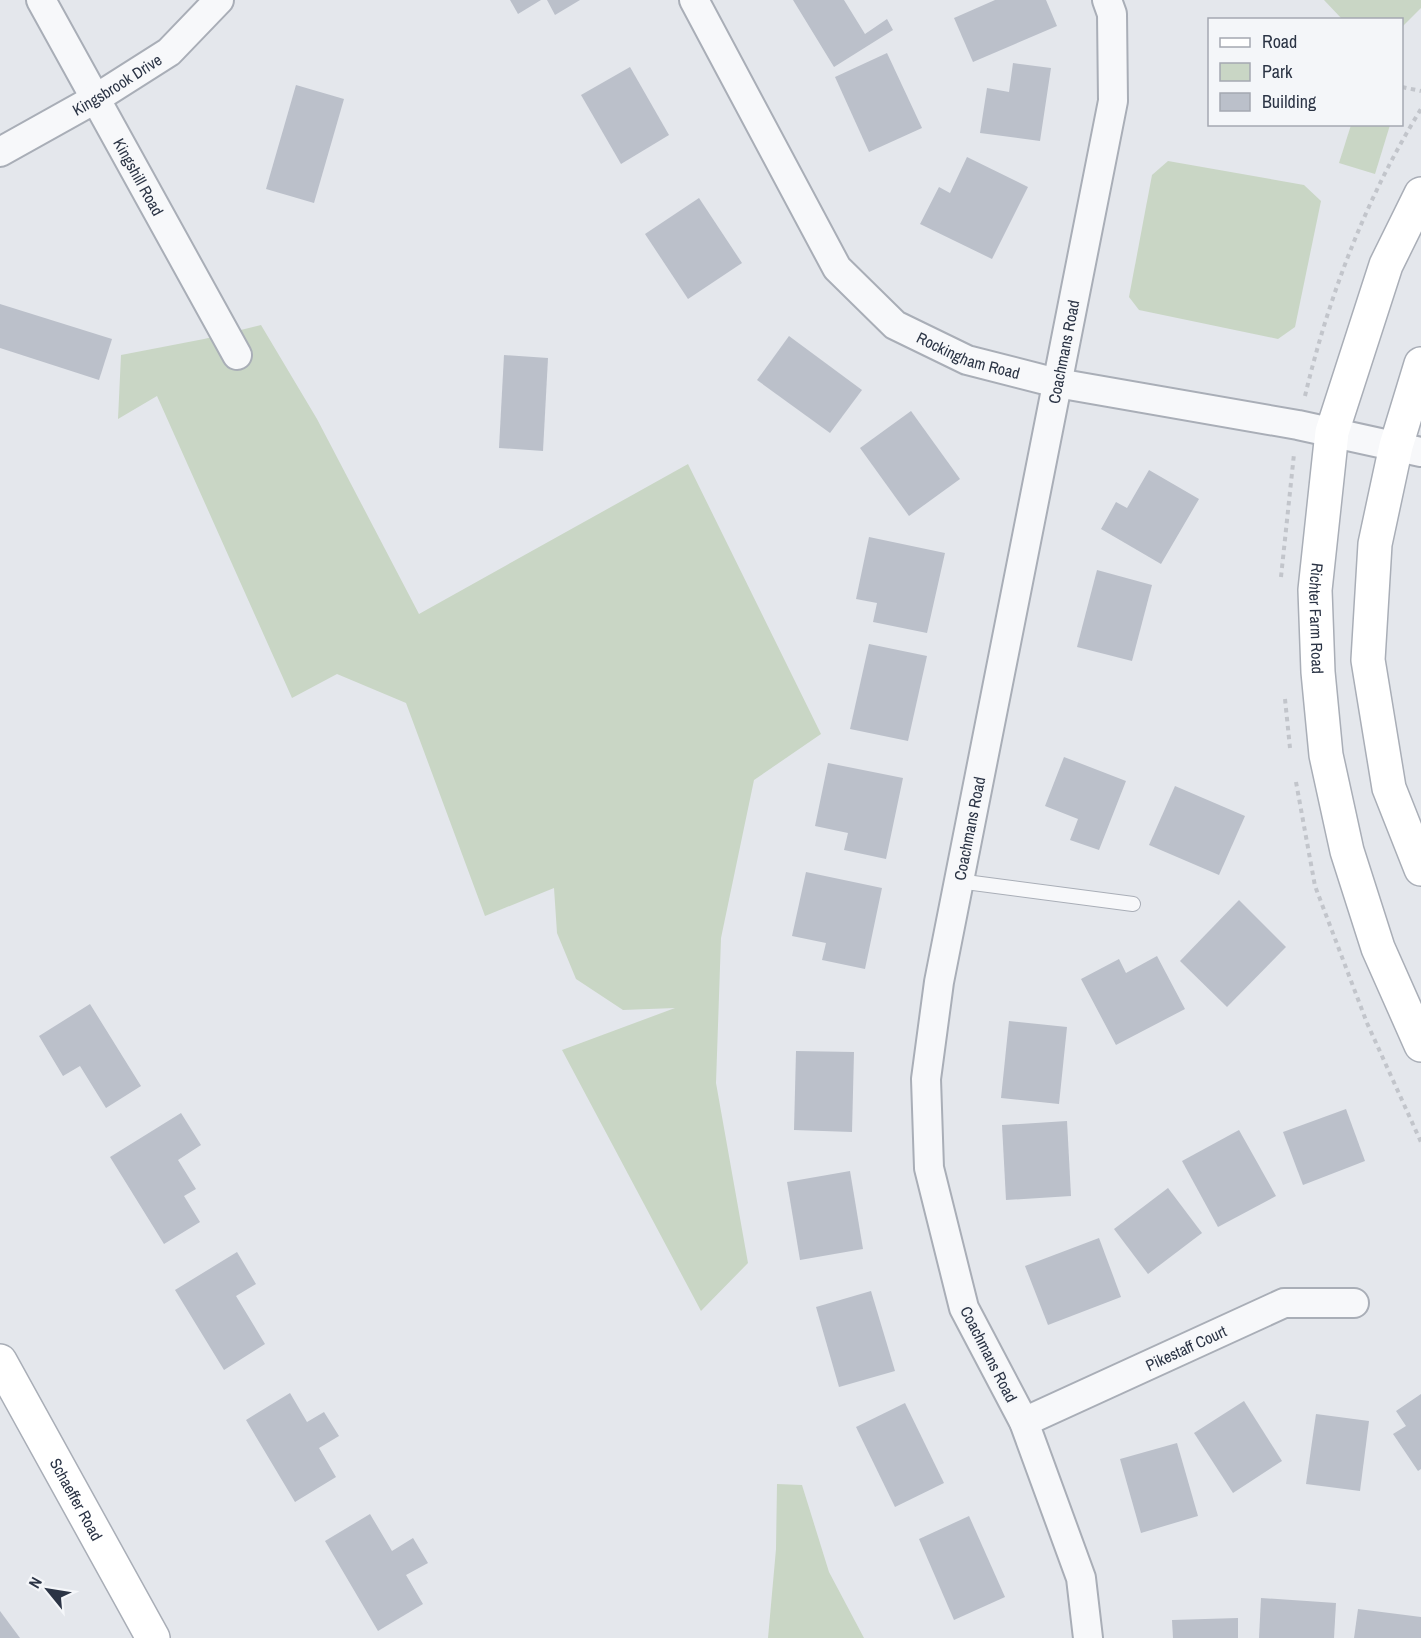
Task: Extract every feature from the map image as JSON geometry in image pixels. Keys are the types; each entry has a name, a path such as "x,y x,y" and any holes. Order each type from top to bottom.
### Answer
{"main road":[{"name":"Richter Farm Road","path":"1421,194 1386,265 1332,432 1315,590 1318,672 1326,756 1347,851 1378,948 1421,1045"},
{"path":"1421,364 1408,449 1375,544 1368,660 1389,788 1421,868"},
{"name":"Schaeffer Road","path":"0,1361 153,1638"}],"street":[{"name":"Kingshill Road","path":"41,0 237,355"},
{"name":"Kingsbrook Drive","path":"0,152 95,99 169,52 219,0"},
{"name":"Rockingham Road","path":"694,0 837,268 895,325 968,360 1057,383 1332,432 1408,449"},
{"name":"Coachmans Road","path":"1088,1638 1081,1578 1024,1422 964,1308 929,1168 926,1079 939,982 958,881 1113,101 1113,14 1107,0"},
{"name":"Pikestaff Court","path":"1024,1422 1284,1303 1354,1303"}],"lane":[{"path":"958,881 1133,904"}],"path":[{"path":"1403,87 1421,91"}],"green space":[{"path":"1324,0 1421,0 1421,8 1403,26 1403,18 1341,18"},
{"path":"1351,126 1390,126 1375,174 1339,163"},
{"path":"1168,161 1304,185 1321,201 1295,327 1278,339 1139,310 1129,297 1152,175"},
{"path":"261,325 317,419 419,614 688,464 821,734 754,780 721,938 716,1083 748,1263 701,1311 562,1050 675,1008 623,1010 576,979 557,933 554,888 485,916 406,703 337,674 292,698 157,396 118,419 121,355"},
{"path":"777,1484 802,1485 829,1572 864,1638 768,1638 776,1549"}],"building":[{"path":"510,0 541,0 518,14"},
{"path":"547,0 580,0 555,15"},
{"path":"793,0 844,0 865,34 887,19 893,30 834,67"},
{"path":"995,0 1046,0 1057,26 973,62 954,18"},
{"path":"887,53 922,128 869,152 835,77"},
{"path":"1013,63 1051,68 1040,141 980,133 987,88 1009,92"},
{"path":"630,67 669,135 621,164 581,95"},
{"path":"296,85 344,99 314,203 266,189"},
{"path":"967,157 1028,187 992,259 920,224 939,187 950,193"},
{"path":"699,198 742,263 688,299 645,234"},
{"path":"0,304 112,339 99,380 0,348"},
{"path":"789,336 862,390 830,433 757,380"},
{"path":"504,355 548,358 543,451 499,448"},
{"path":"911,411 960,479 909,516 860,448"},
{"path":"1149,470 1199,499 1161,564 1101,529 1116,502 1127,508"},
{"path":"869,537 945,553 927,633 873,622 877,603 856,599"},
{"path":"1097,570 1152,585 1132,661 1077,647"},
{"path":"869,644 927,656 908,741 850,729"},
{"path":"1064,757 1126,781 1099,850 1070,840 1078,819 1045,806"},
{"path":"828,763 903,778 886,859 844,850 848,833 815,826"},
{"path":"1175,786 1245,816 1219,875 1149,845"},
{"path":"806,872 882,888 865,969 822,960 826,943 792,936"},
{"path":"1239,900 1286,947 1227,1007 1180,961"},
{"path":"1157,956 1185,1009 1116,1045 1081,979 1119,959 1126,973"},
{"path":"90,1004 141,1086 106,1108 80,1066 63,1076 39,1036"},
{"path":"1009,1021 1067,1027 1059,1104 1001,1098"},
{"path":"796,1051 854,1052 852,1132 794,1130"},
{"path":"1346,1109 1365,1161 1303,1185 1283,1132"},
{"path":"181,1113 201,1145 178,1160 196,1189 184,1196 200,1222 164,1244 110,1157"},
{"path":"1067,1121 1071,1196 1006,1200 1002,1125"},
{"path":"1239,1130 1276,1196 1218,1227 1182,1161"},
{"path":"850,1171 863,1249 800,1260 787,1182"},
{"path":"1168,1188 1202,1233 1148,1274 1114,1229"},
{"path":"1099,1238 1121,1297 1048,1325 1025,1266"},
{"path":"237,1252 256,1284 236,1296 265,1344 224,1370 175,1290"},
{"path":"871,1291 895,1371 839,1387 816,1307"},
{"path":"290,1393 307,1422 324,1412 339,1436 319,1448 336,1477 295,1502 246,1420"},
{"path":"1421,1394 1421,1469 1418,1471 1393,1434 1406,1426 1396,1411"},
{"path":"1244,1401 1282,1461 1233,1493 1194,1433"},
{"path":"905,1403 944,1483 895,1507 856,1427"},
{"path":"1316,1414 1369,1421 1360,1491 1306,1484"},
{"path":"1177,1443 1198,1516 1141,1533 1120,1459"},
{"path":"370,1514 392,1551 413,1538 428,1563 406,1575 423,1604 378,1631 325,1541"},
{"path":"969,1516 1005,1597 954,1620 919,1539"},
{"path":"1261,1598 1336,1603 1334,1638 1259,1638"},
{"path":"1358,1609 1421,1617 1421,1638 1354,1638"},
{"path":"0,1611 20,1638 0,1638"},
{"path":"1238,1618 1238,1638 1173,1638 1172,1620"}]}
